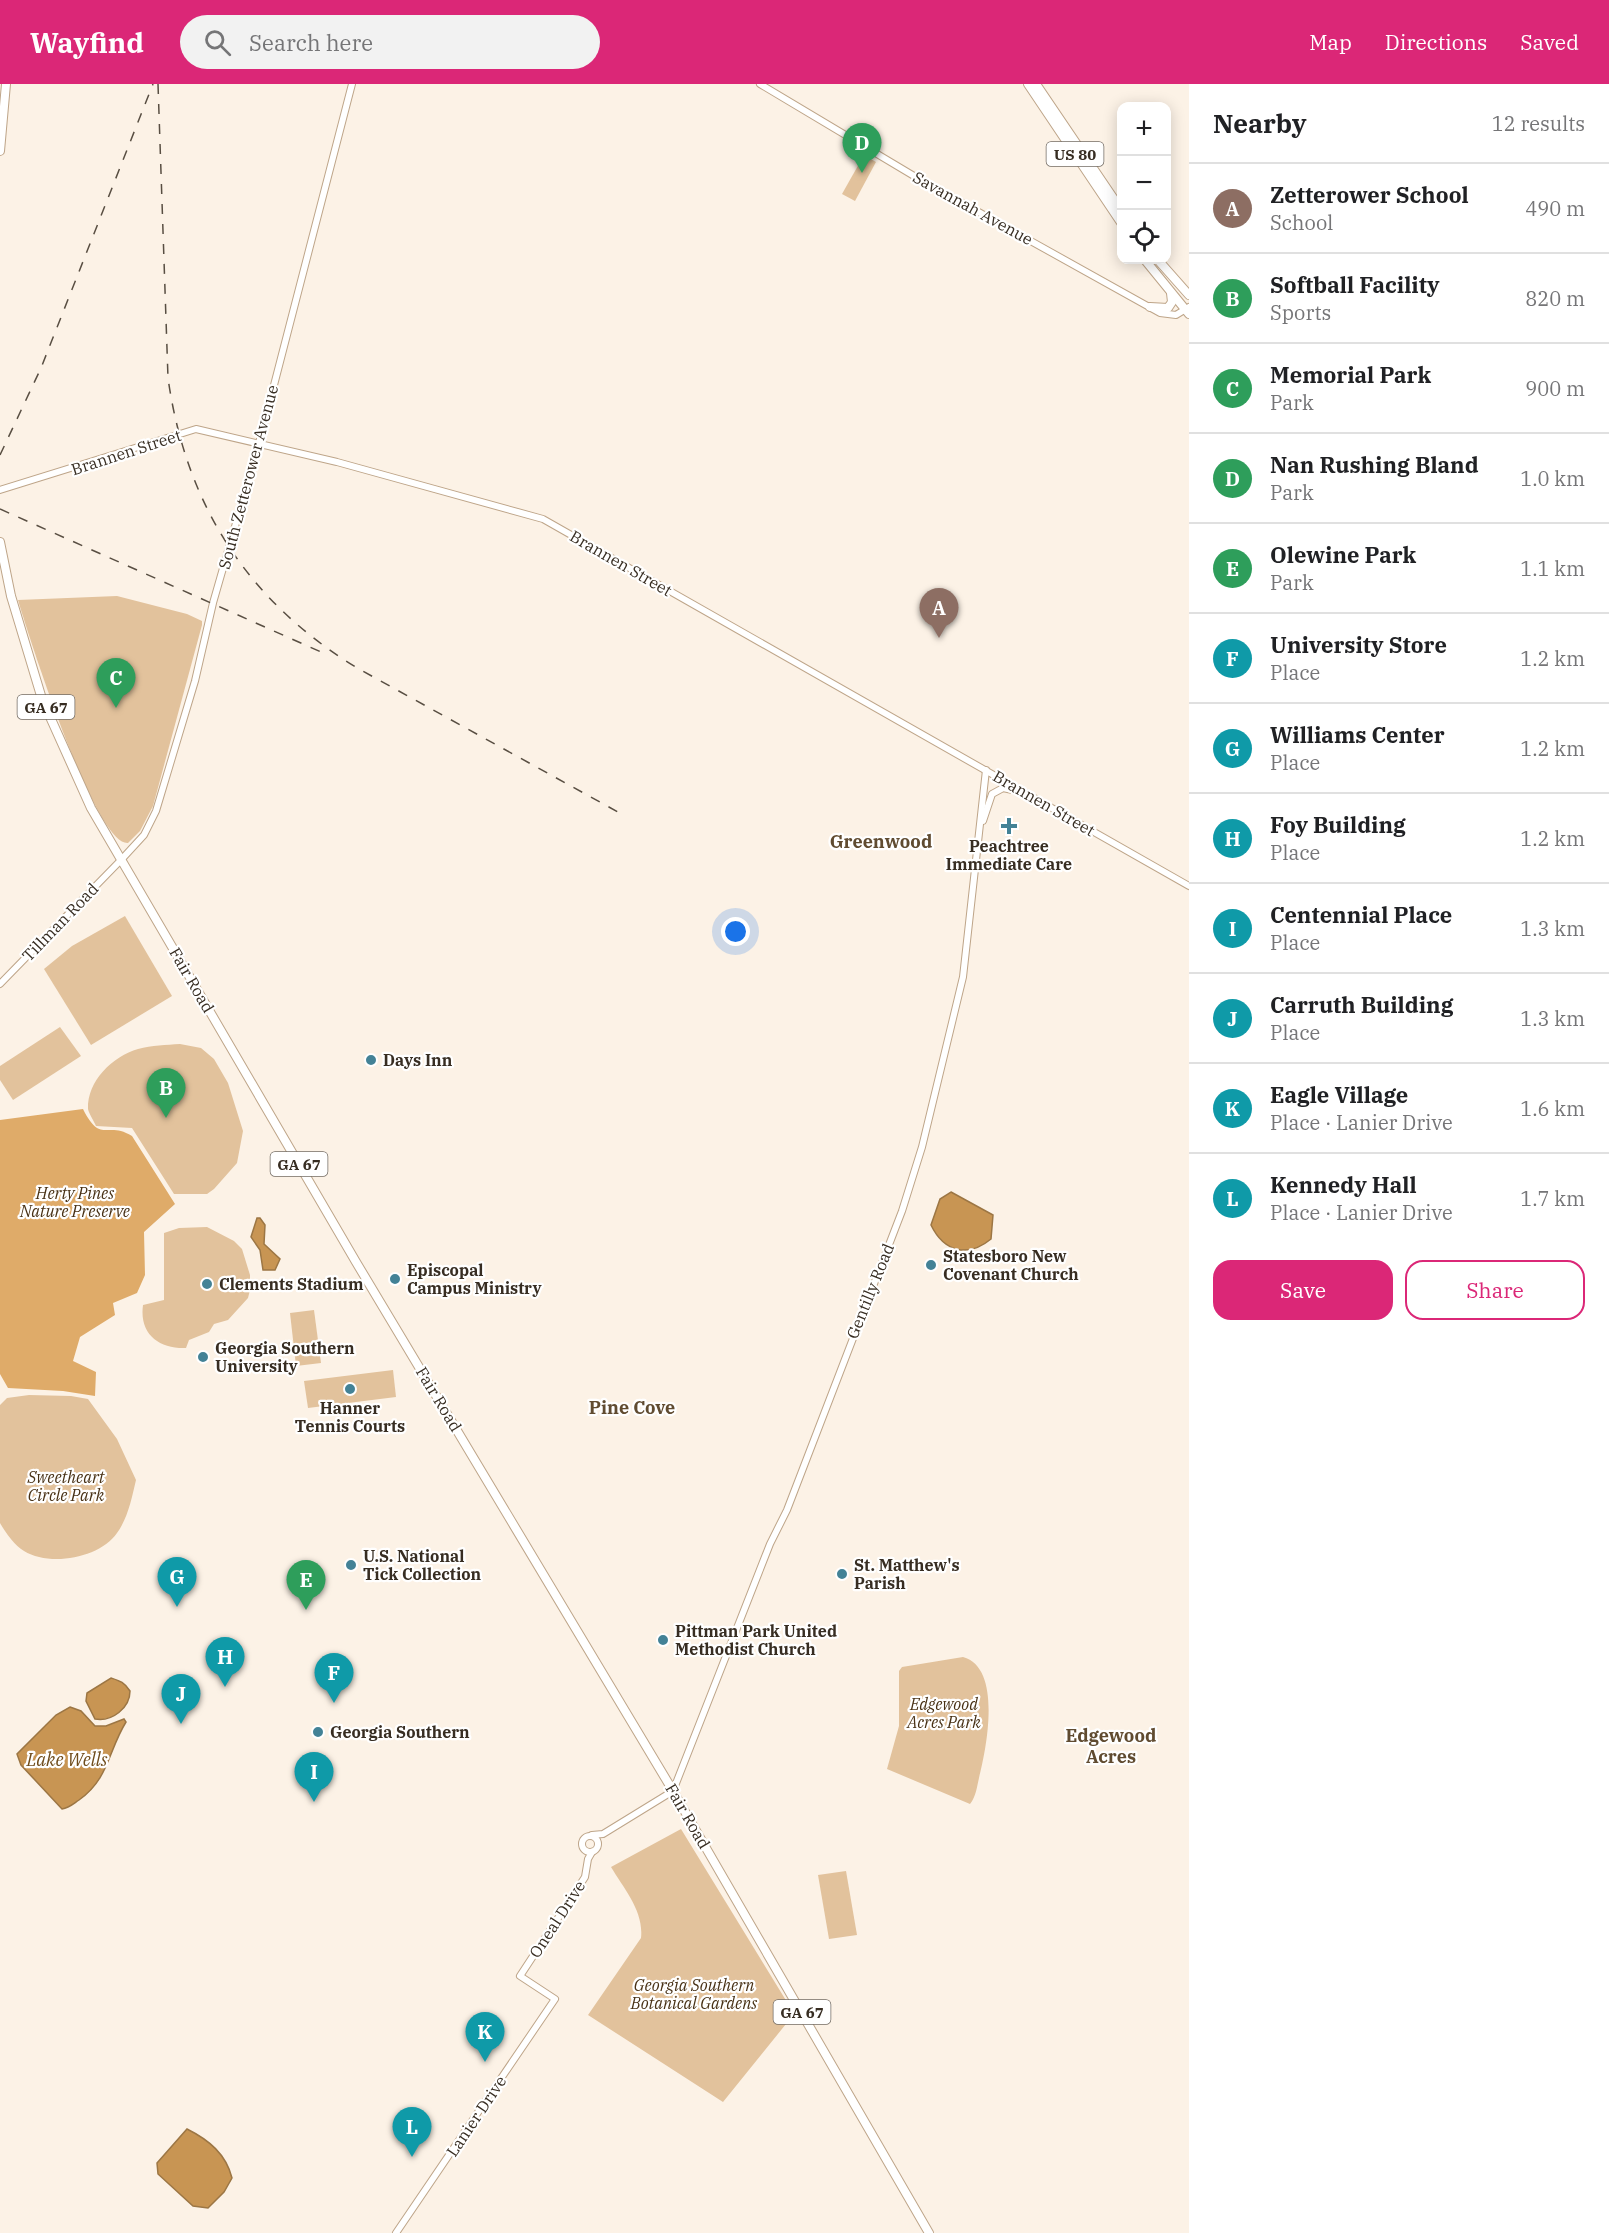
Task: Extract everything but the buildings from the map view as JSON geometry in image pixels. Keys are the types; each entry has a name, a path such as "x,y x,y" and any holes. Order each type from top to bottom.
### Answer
{"main road":[{"path":"0,151 6,84"},
{"name":"US 80","path":"1028,84 1117,217"},
{"name":"US 80","path":"1036,84 1121,210"},
{"path":"1148,264 1188,310"},
{"path":"1162,264 1189,295"},
{"path":"1150,307 1168,308 1172,302 1171,293"},
{"name":"Fair Road","path":"0,542 11,596 42,699 91,808 368,1281 673,1791 930,2233"}],"street":[{"name":"South Zetterower Avenue","path":"121,860 144,835 163,791 259,443 352,84"},
{"name":"Savannah Avenue","path":"760,84 914,176 1150,307 1169,315 1188,310"},
{"name":"Brannen Street","path":"0,490 196,429 259,443 543,519 1189,886"},
{"name":"Gentilly Road","path":"673,1791 767,1553 789,1505 902,1211 922,1147 959,1003 969,940 986,770"},
{"path":"977,854 987,804 992,794 1009,788 1030,796"},
{"name":"Tillman Road","path":"0,984 121,860"},
{"path":"603,1834 583,1839 584,1849 592,1852 598,1847 598,1841 603,1834 673,1791"},
{"path":"592,1835 598,1841"},
{"name":"Oneal Drive","path":"584,1849 588,1859"},
{"name":"Oneal Drive","path":"555,2000 520,1976 585,1877 588,1859 592,1852"},
{"name":"Lanier Drive","path":"396,2233 555,2000"}],"green space":[{"path":"864,155 876,162 855,201 842,194"},
{"path":"117,596 187,614 202,621 153,806 140,831 128,843 114,835 98,811 81,776 48,693 18,600"},
{"path":"125,916 172,996 91,1045 44,969 72,946"},
{"path":"60,1027 81,1056 13,1100 0,1080 0,1066"},
{"path":"180,1044 201,1048 214,1059 228,1083 243,1131 237,1163 207,1194 174,1194 132,1128 96,1126 88,1109 92,1089 97,1080 103,1071 119,1057 143,1048"},
{"name":"Herty Pines Nature Preserve","path":"83,1109 89,1120 100,1129 116,1130 132,1136 175,1204 144,1232 145,1275 137,1293 113,1303 115,1315 80,1337 73,1361 96,1372 95,1396 63,1391 8,1388 0,1374 0,1120"},
{"name":"Clements Stadium","path":"207,1227 234,1241 242,1249 250,1275 248,1298 228,1320 214,1324 209,1332 189,1340 186,1348 167,1346 153,1338 148,1332 143,1315 143,1305 164,1300 164,1233 179,1228"},
{"path":"314,1310 321,1363 296,1366 290,1313"},
{"name":"Hanner Tennis Courts","path":"393,1370 396,1397 308,1408 304,1381"},
{"name":"Sweetheart Circle Park","path":"29,1395 71,1396 88,1399 117,1439 136,1480 121,1527 109,1542 87,1554 60,1559 35,1556 17,1546 0,1523 0,1405 7,1398"},
{"name":"Edgewood Acres Park","path":"963,1657 975,1664 983,1677 989,1711 982,1765 975,1795 970,1804 887,1769 899,1726 899,1671 902,1667"},
{"name":"Georgia Southern Botanical Gardens","path":"681,1829 790,2007 790,2019 723,2102 588,2015 641,1938 636,1909 611,1867"},
{"path":"846,1871 857,1935 829,1939 818,1875"}],"water":[{"path":"951,1192 993,1215 991,1239 974,1249 965,1250 950,1246 936,1234 931,1225 940,1199"},
{"path":"257,1218 260,1218 265,1225 264,1244 280,1259 275,1270 263,1270 260,1250 251,1237"},
{"path":"111,1678 119,1681 130,1691 127,1703 114,1716 95,1719 86,1701 87,1693"},
{"name":"Lake Wells","path":"70,1707 81,1711 95,1726 106,1726 124,1719 126,1722 96,1783 79,1800 62,1809 21,1765 17,1754 56,1715"},
{"path":"187,2129 216,2149 226,2162 232,2178 224,2192 208,2208 193,2206 158,2174 157,2163"}],"railway":[{"path":"0,455 41,368 153,84"},
{"path":"158,84 168,378 177,425 190,468 207,509 229,547 255,582 285,614 320,643 359,669 618,812"},
{"path":"0,509 321,652"}],"place":[{"name":"Nan Rushing Bland","path":"862,173"},
{"name":"Zetterower School","path":"939,638"},
{"name":"Memorial Park","path":"116,708"},
{"name":"Peachtree Immediate Care","path":"1009,826"},
{"name":"Days Inn","path":"371,1060"},
{"name":"Softball Facility","path":"166,1118"},
{"name":"Statesboro New Covenant Church","path":"931,1265"},
{"name":"Episcopal Campus Ministry","path":"395,1279"},
{"name":"Clements Stadium","path":"207,1284"},
{"name":"Georgia Southern University","path":"203,1357"},
{"name":"Hanner Tennis Courts","path":"350,1389"},
{"name":"U.S. National Tick Collection","path":"351,1565"},
{"name":"St. Matthew's Parish","path":"842,1574"},
{"name":"Williams Center","path":"177,1607"},
{"name":"Olewine Park","path":"306,1610"},
{"name":"Pittman Park United Methodist Church","path":"663,1640"},
{"name":"Foy Building","path":"225,1687"},
{"name":"University Store","path":"334,1703"},
{"name":"Carruth Building","path":"181,1724"},
{"name":"Georgia Southern","path":"318,1732"},
{"name":"Centennial Place","path":"314,1802"},
{"name":"Eagle Village","path":"485,2062"},
{"name":"Kennedy Hall","path":"412,2157"}],"district":[{"name":"Greenwood","path":"881,841"},
{"name":"Pine Cove","path":"632,1407"},
{"name":"Edgewood Acres","path":"1111,1745"}]}
